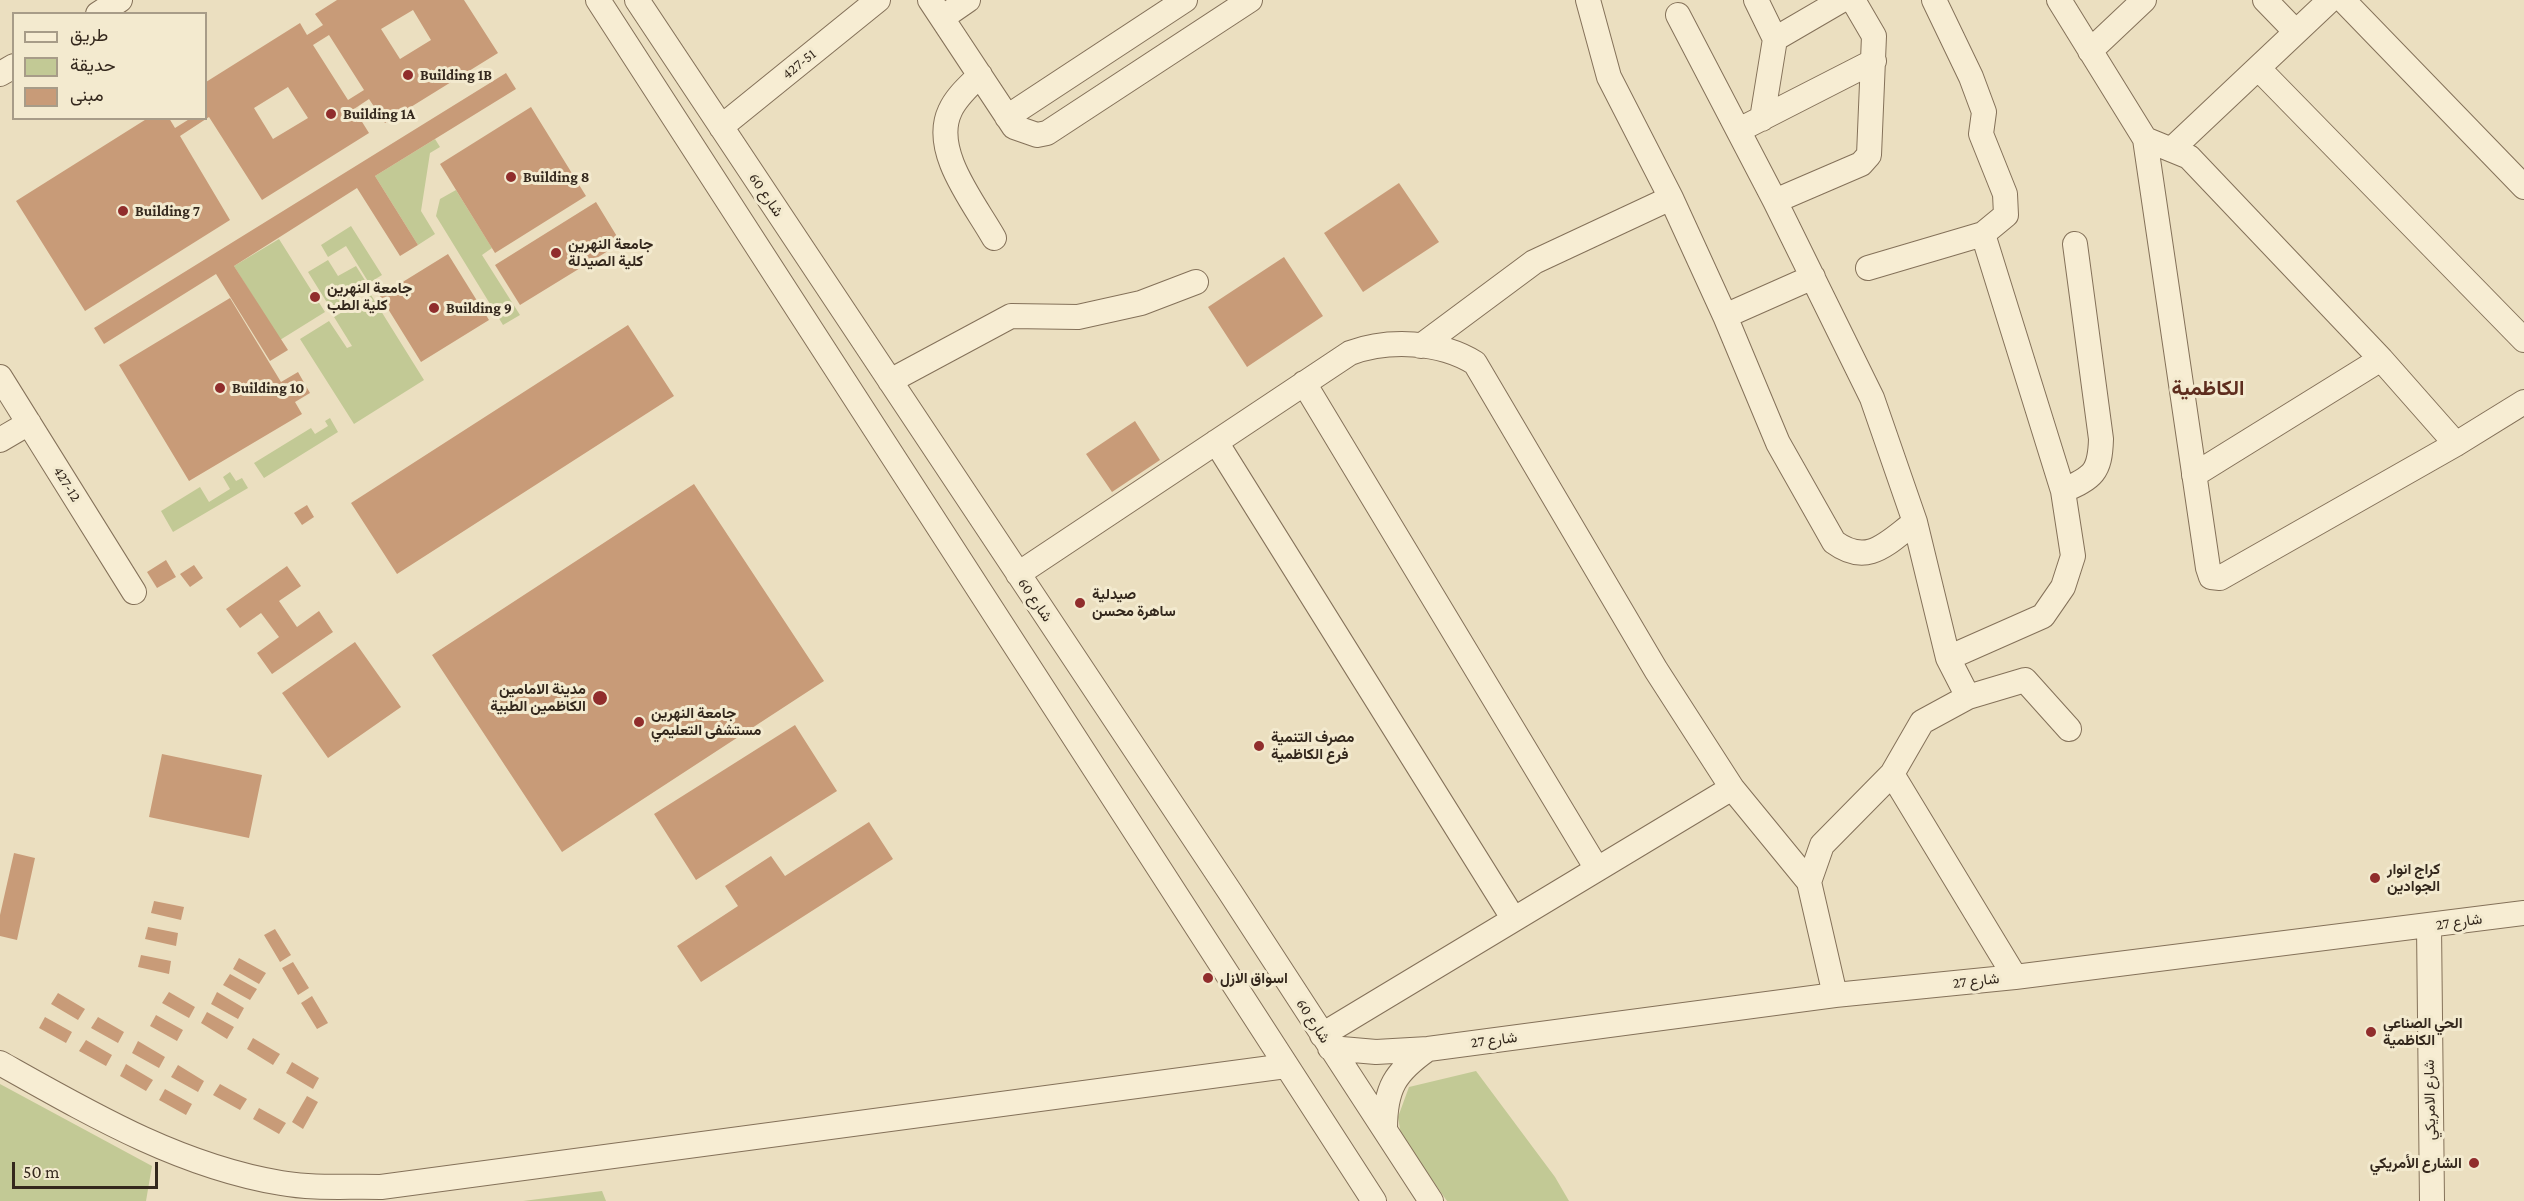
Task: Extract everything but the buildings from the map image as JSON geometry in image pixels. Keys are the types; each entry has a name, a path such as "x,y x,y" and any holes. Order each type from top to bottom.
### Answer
{"street":[{"path":"101,12 120,0"},
{"path":"598,0 1374,1201"},
{"name":"شارع 60","path":"637,0 1230,892 1431,1201"},
{"path":"654,25 655,0"},
{"name":"427-51","path":"721,127 878,0"},
{"path":"968,0 936,9 1014,127 1037,135 1047,133 1250,0"},
{"path":"1007,117 1185,0"},
{"path":"1588,0 1609,77 1671,198 1725,316 1778,443 1834,542 1848,553 1872,553 1915,522"},
{"path":"1756,0 1775,39 1762,119"},
{"path":"1775,39 1842,0"},
{"path":"1775,201 1861,164 1869,154 1874,36 1853,0"},
{"path":"1868,268 1983,234 2006,215 2005,194 1981,134 1984,111 1971,77 1934,0"},
{"path":"2059,0 2145,138 2211,577 2220,578 2456,444 2524,402"},
{"path":"2090,51 2144,0"},
{"path":"2265,0 2296,32"},
{"path":"2172,149 2330,0"},
{"path":"2343,0 2524,187"},
{"path":"1678,15 1775,201 1872,398 1915,522 1948,658 1968,697"},
{"path":"1739,130 1874,61"},
{"path":"2258,68 2524,340"},
{"path":"980,75 956,99 948,113 945,141 947,157 994,238"},
{"path":"2145,138 2190,158 2381,359 2456,444"},
{"path":"1421,346 1534,262 1671,198"},
{"path":"1948,658 2043,616 2063,587 2073,556 2063,491 1983,234"},
{"path":"2063,491 2088,479 2095,472 2100,460 2101,439 2075,244"},
{"path":"1725,316 1813,277"},
{"path":"890,381 1011,316 1078,317 1141,303 1196,282"},
{"path":"1018,574 1350,353 1367,346 1383,344 1421,346 1450,351 1475,363 1656,670 1731,788 1809,882 1835,995"},
{"path":"2194,475 2381,359"},
{"name":"427-12","path":"0,377 134,591"},
{"path":"1304,383 1597,869"},
{"path":"0,440 29,423"},
{"path":"1216,442 1513,918"},
{"path":"1809,882 1822,845 1892,774 1922,722 1968,697 2025,680 2069,729"},
{"path":"1892,774 2015,977"},
{"path":"1326,1042 1513,918 1731,788"},
{"name":"شارع 27","path":"1326,1042 1376,1052 1428,1049 1835,995 2015,977 2524,914"},
{"name":"شارع الامريكي","path":"2429,926 2432,1201"},
{"name":"شارع 27","path":"1385,1129 1385,1103 1394,1080 1406,1065 1428,1049"},
{"path":"0,1063 93,1116 217,1170 283,1184 381,1187 1287,1066"}],"green space":[{"path":"435,139 440,147 430,153 421,211 435,234 418,245 375,176"},
{"path":"456,190 492,248 482,255 520,315 503,325 436,216 440,199"},
{"path":"351,226 382,275 369,283 346,246 328,257 321,245"},
{"path":"279,239 325,312 280,340 234,266"},
{"path":"328,260 338,276 356,266 366,282 360,285 362,290 331,309 308,272"},
{"path":"371,295 424,380 354,424 300,339 329,321 347,348 352,346 334,317"},
{"path":"330,418 338,432 264,478 254,463 311,428 315,434 328,426 325,421"},
{"path":"230,472 236,481 242,478 248,488 173,532 161,511 200,487 209,502 230,489 223,477"},
{"path":"1476,1071 1555,1177 1569,1201 1447,1201 1401,1135 1398,1117 1409,1087"},
{"path":"0,1084 152,1166 146,1201 0,1201"},
{"path":"602,1191 606,1201 523,1201"}],"place":[{"name":"Building 1B","path":"408,75"},
{"name":"Building 1A","path":"331,114"},
{"name":"Building 8","path":"511,177"},
{"name":"Building 7","path":"123,211"},
{"name":"جامعة النهرين كلية الصيدلة","path":"556,253"},
{"name":"جامعة النهرين كلية الطب","path":"315,297"},
{"name":"Building 9","path":"434,308"},
{"name":"Building 10","path":"220,388"},
{"name":"صيدلية ساهرة محسن","path":"1080,603"},
{"name":"مدينة الامامين الكاظمين الطبية","path":"600,698"},
{"name":"جامعة النهرين مستشفى التعليمي","path":"639,722"},
{"name":"مصرف التنمية فرع الكاظمية","path":"1259,746"},
{"name":"كراج انوار الجوادين","path":"2375,878"},
{"name":"اسواق الازل","path":"1208,978"},
{"name":"الحي الصناعي الكاظمية","path":"2371,1032"},
{"name":"الشارع الأمريكي","path":"2474,1163"}],"district":[{"name":"الكاظمية","path":"2208,389"}]}
